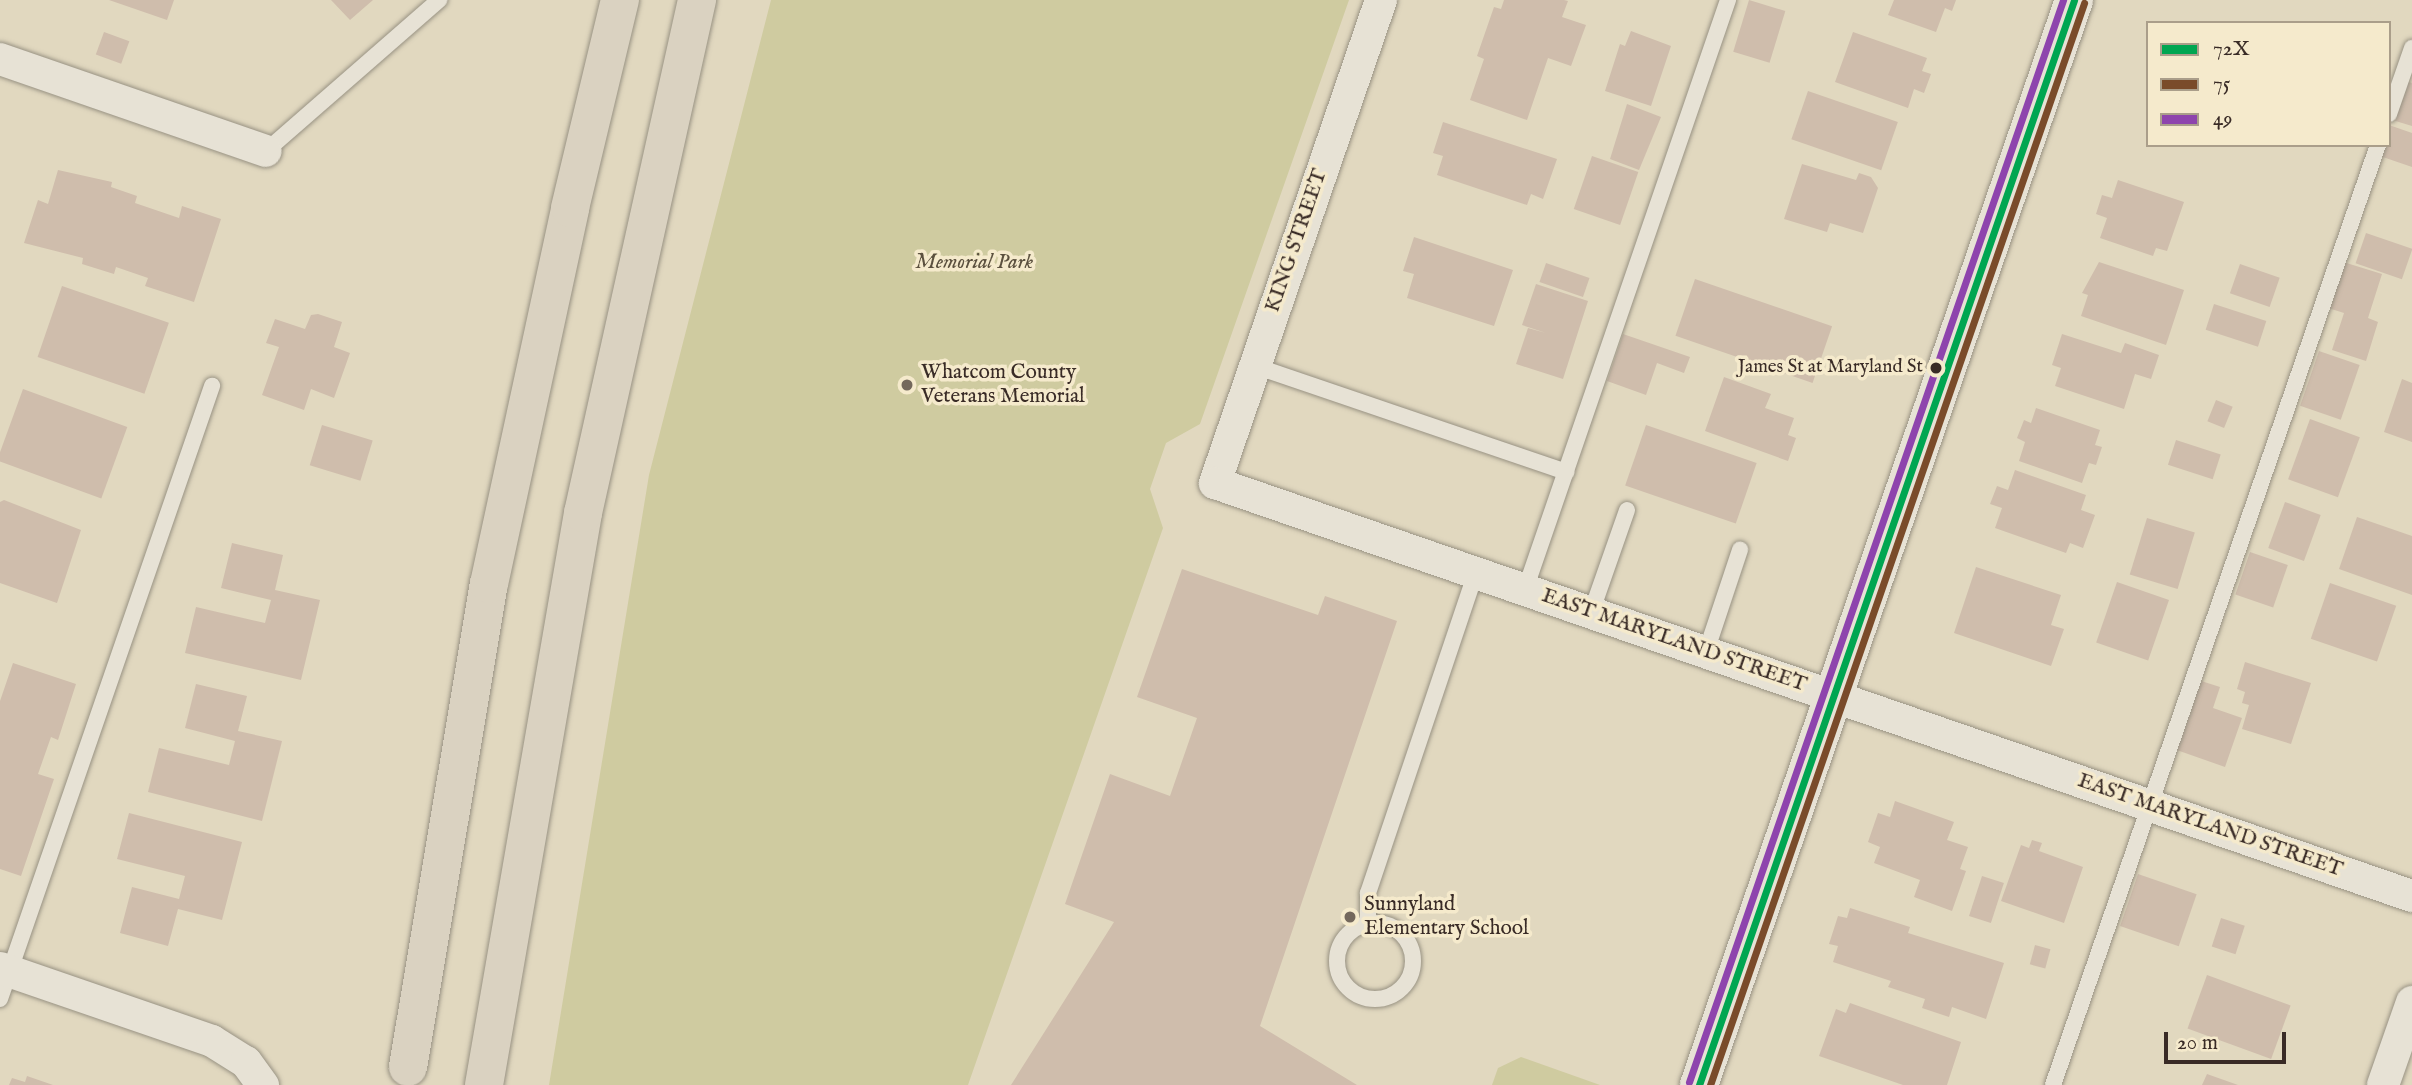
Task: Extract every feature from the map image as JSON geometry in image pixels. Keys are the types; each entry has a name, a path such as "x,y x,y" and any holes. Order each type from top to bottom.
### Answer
{"highway":[{"path":"406,1078 489,584 570,208 620,0"},
{"path":"484,1085 583,513 696,0"}],"main road":[{"path":"1699,1085 2074,0"}],"street":[{"name":"KING STREET","path":"1215,483 1381,0"},
{"path":"0,59 266,151"},
{"name":"EAST MARYLAND STREET","path":"1215,483 2412,896"},
{"path":"3,980 212,1041 246,1062 263,1085"},
{"path":"2383,1085 2412,1002"}],"lane":[{"path":"266,151 439,0"},
{"path":"1525,590 1728,0"},
{"path":"2391,108 2412,48"},
{"path":"2053,1085 2377,147"},
{"path":"1255,366 1566,472"},
{"path":"3,980 212,386"},
{"path":"1591,613 1627,510"},
{"path":"1706,652 1740,550"},
{"path":"1368,924 1368,893 1476,573"},
{"path":"1368,924 1392,927 1409,944 1413,955 1410,978 1402,989 1378,1000 1352,993 1338,971 1341,945 1357,927 1368,924"}],"green space":[{"name":"Memorial Park","path":"771,0 1349,0 1200,424 1166,443 1150,489 1163,528 968,1085 549,1085 649,475"},
{"path":"1521,1057 1600,1085 1492,1085 1498,1068"}],"building":[{"path":"109,0 174,0 167,20"},
{"path":"331,0 373,0 350,20"},
{"path":"1504,0 1568,1 1562,17 1586,25 1571,66 1548,58 1527,120 1470,100 1484,59 1477,56 1494,7 1501,9"},
{"path":"1749,0 1785,11 1770,63 1733,52"},
{"path":"1894,0 1956,0 1952,11 1945,8 1936,32 1888,15"},
{"path":"1631,31 1671,46 1651,106 1605,91 1620,44 1625,46"},
{"path":"104,32 129,41 121,64 96,55"},
{"path":"1853,32 1927,58 1922,71 1931,74 1924,93 1914,89 1908,108 1835,82"},
{"path":"2402,80 2412,83 2412,126 2391,120"},
{"path":"1808,91 1898,122 1881,170 1791,139"},
{"path":"1627,104 1661,117 1639,170 1610,159"},
{"path":"1443,122 1557,159 1543,199 1531,194 1527,205 1437,175 1443,156 1433,153"},
{"path":"2391,126 2412,133 2412,167 2377,155 2379,147 2391,147"},
{"path":"1592,156 1638,172 1620,225 1574,209"},
{"path":"1802,164 1856,180 1859,173 1871,177 1878,188 1863,233 1830,223 1827,232 1784,219"},
{"path":"58,170 112,182 111,187 137,196 135,203 179,218 182,206 221,219 194,302 145,286 148,278 116,267 114,274 82,264 83,258 24,243 38,200 48,204"},
{"path":"2118,180 2184,202 2167,251 2156,248 2153,256 2100,238 2107,218 2096,214 2102,195 2112,198"},
{"path":"2366,233 2412,249 2402,279 2356,263"},
{"path":"1414,237 1513,270 1494,326 1407,298 1414,274 1403,271"},
{"path":"2340,261 2382,274 2368,318 2378,322 2366,361 2332,350 2344,313 2325,307"},
{"path":"2099,262 2184,290 2166,345 2081,316 2088,295 2082,293"},
{"path":"1546,263 1589,278 1583,297 1539,282"},
{"path":"2240,264 2280,278 2270,307 2230,293"},
{"path":"1695,279 1832,326 1813,383 1675,336"},
{"path":"1536,284 1588,301 1563,379 1516,364 1528,328 1546,333 1522,325"},
{"path":"62,286 169,323 144,394 38,357"},
{"path":"2214,304 2266,321 2258,347 2206,330"},
{"path":"318,314 342,322 334,347 350,353 334,398 311,389 304,410 262,395 279,347 266,343 275,319 305,329 311,315"},
{"path":"1623,334 1690,357 1684,373 1657,363 1646,395 1607,381"},
{"path":"2062,334 2121,353 2125,343 2159,355 2151,379 2135,374 2124,409 2055,386 2061,368 2052,365"},
{"path":"2319,351 2360,365 2341,420 2300,406"},
{"path":"1724,377 1771,394 1765,408 1794,418 1788,435 1796,438 1788,461 1705,431"},
{"path":"2402,379 2412,383 2412,442 2384,432"},
{"path":"23,389 127,427 101,498 0,462 0,452"},
{"path":"2216,400 2233,407 2224,428 2207,421"},
{"path":"2036,408 2100,430 2095,445 2102,447 2096,465 2089,463 2082,483 2019,461 2025,442 2017,438 2024,420 2031,423"},
{"path":"2310,419 2360,437 2338,497 2288,479"},
{"path":"322,425 373,440 360,481 310,465"},
{"path":"1646,425 1757,463 1736,524 1625,486"},
{"path":"2176,440 2221,455 2213,479 2168,465"},
{"path":"2015,470 2086,495 2081,510 2095,515 2083,548 2070,543 2066,553 1995,528 2002,508 1990,504 1997,486 2008,490"},
{"path":"4,500 81,530 57,603 0,583 0,502"},
{"path":"2285,502 2321,515 2304,561 2268,548"},
{"path":"2357,517 2412,536 2412,595 2339,569"},
{"path":"2147,518 2195,533 2178,589 2130,574"},
{"path":"232,543 283,555 275,590 320,600 301,680 185,653 196,607 265,623 271,600 221,588"},
{"path":"2250,552 2288,565 2273,608 2235,595"},
{"path":"1976,567 2061,595 2051,625 2064,629 2051,666 1954,633"},
{"path":"1182,569 1318,615 1325,596 1397,621 1260,1026 1357,1085 1011,1085 1114,922 1065,904 1110,774 1170,796 1197,718 1137,697"},
{"path":"2117,582 2169,600 2148,660 2096,643"},
{"path":"2330,583 2396,606 2377,662 2311,639"},
{"path":"2245,662 2311,683 2291,744 2242,729 2249,705 2242,703 2245,692 2237,689"},
{"path":"13,663 76,684 58,740 51,737 38,774 54,779 21,876 0,869 0,701"},
{"path":"2195,679 2220,687 2213,708 2242,718 2225,767 2171,748"},
{"path":"196,684 247,696 238,731 282,741 262,821 148,792 159,748 229,765 235,741 185,728"},
{"path":"1895,801 1954,822 1947,840 1968,847 1960,869 1966,871 1952,911 1914,897 1920,880 1874,863 1880,847 1868,842 1878,813 1890,817"},
{"path":"129,813 242,842 222,920 178,909 168,946 120,933 132,887 179,899 185,876 117,859"},
{"path":"2032,840 2042,843 2039,851 2083,867 2064,923 2001,901 2021,845 2029,848"},
{"path":"2138,874 2197,894 2179,946 2120,926"},
{"path":"1982,876 2004,883 1991,923 1969,916"},
{"path":"1850,908 1910,927 1908,933 2004,963 1986,1019 1952,1007 1949,1017 1922,1008 1925,999 1888,987 1891,981 1833,962 1838,946 1829,944 1838,916 1847,918"},
{"path":"2221,918 2245,926 2236,954 2212,947"},
{"path":"2035,945 2050,949 2045,968 2030,964"},
{"path":"2207,975 2291,1005 2271,1059 2188,1029"},
{"path":"1850,1003 1961,1042 1947,1085 1903,1085 1819,1056 1836,1009 1846,1013"},
{"path":"2207,1074 2238,1085 2202,1085"},
{"path":"27,1076 53,1085 9,1085 12,1078 25,1082"}],"transit line":[{"name":"49","path":"1689,1082 2063,0"},
{"name":"72X","path":"1699,1085 2074,0"},
{"name":"75","path":"1710,1085 2084,3"}],"place":[{"name":"James St at Maryland St","path":"1936,368"},
{"name":"Whatcom County Veterans Memorial","path":"907,385"},
{"name":"Sunnyland Elementary School","path":"1350,917"}]}
